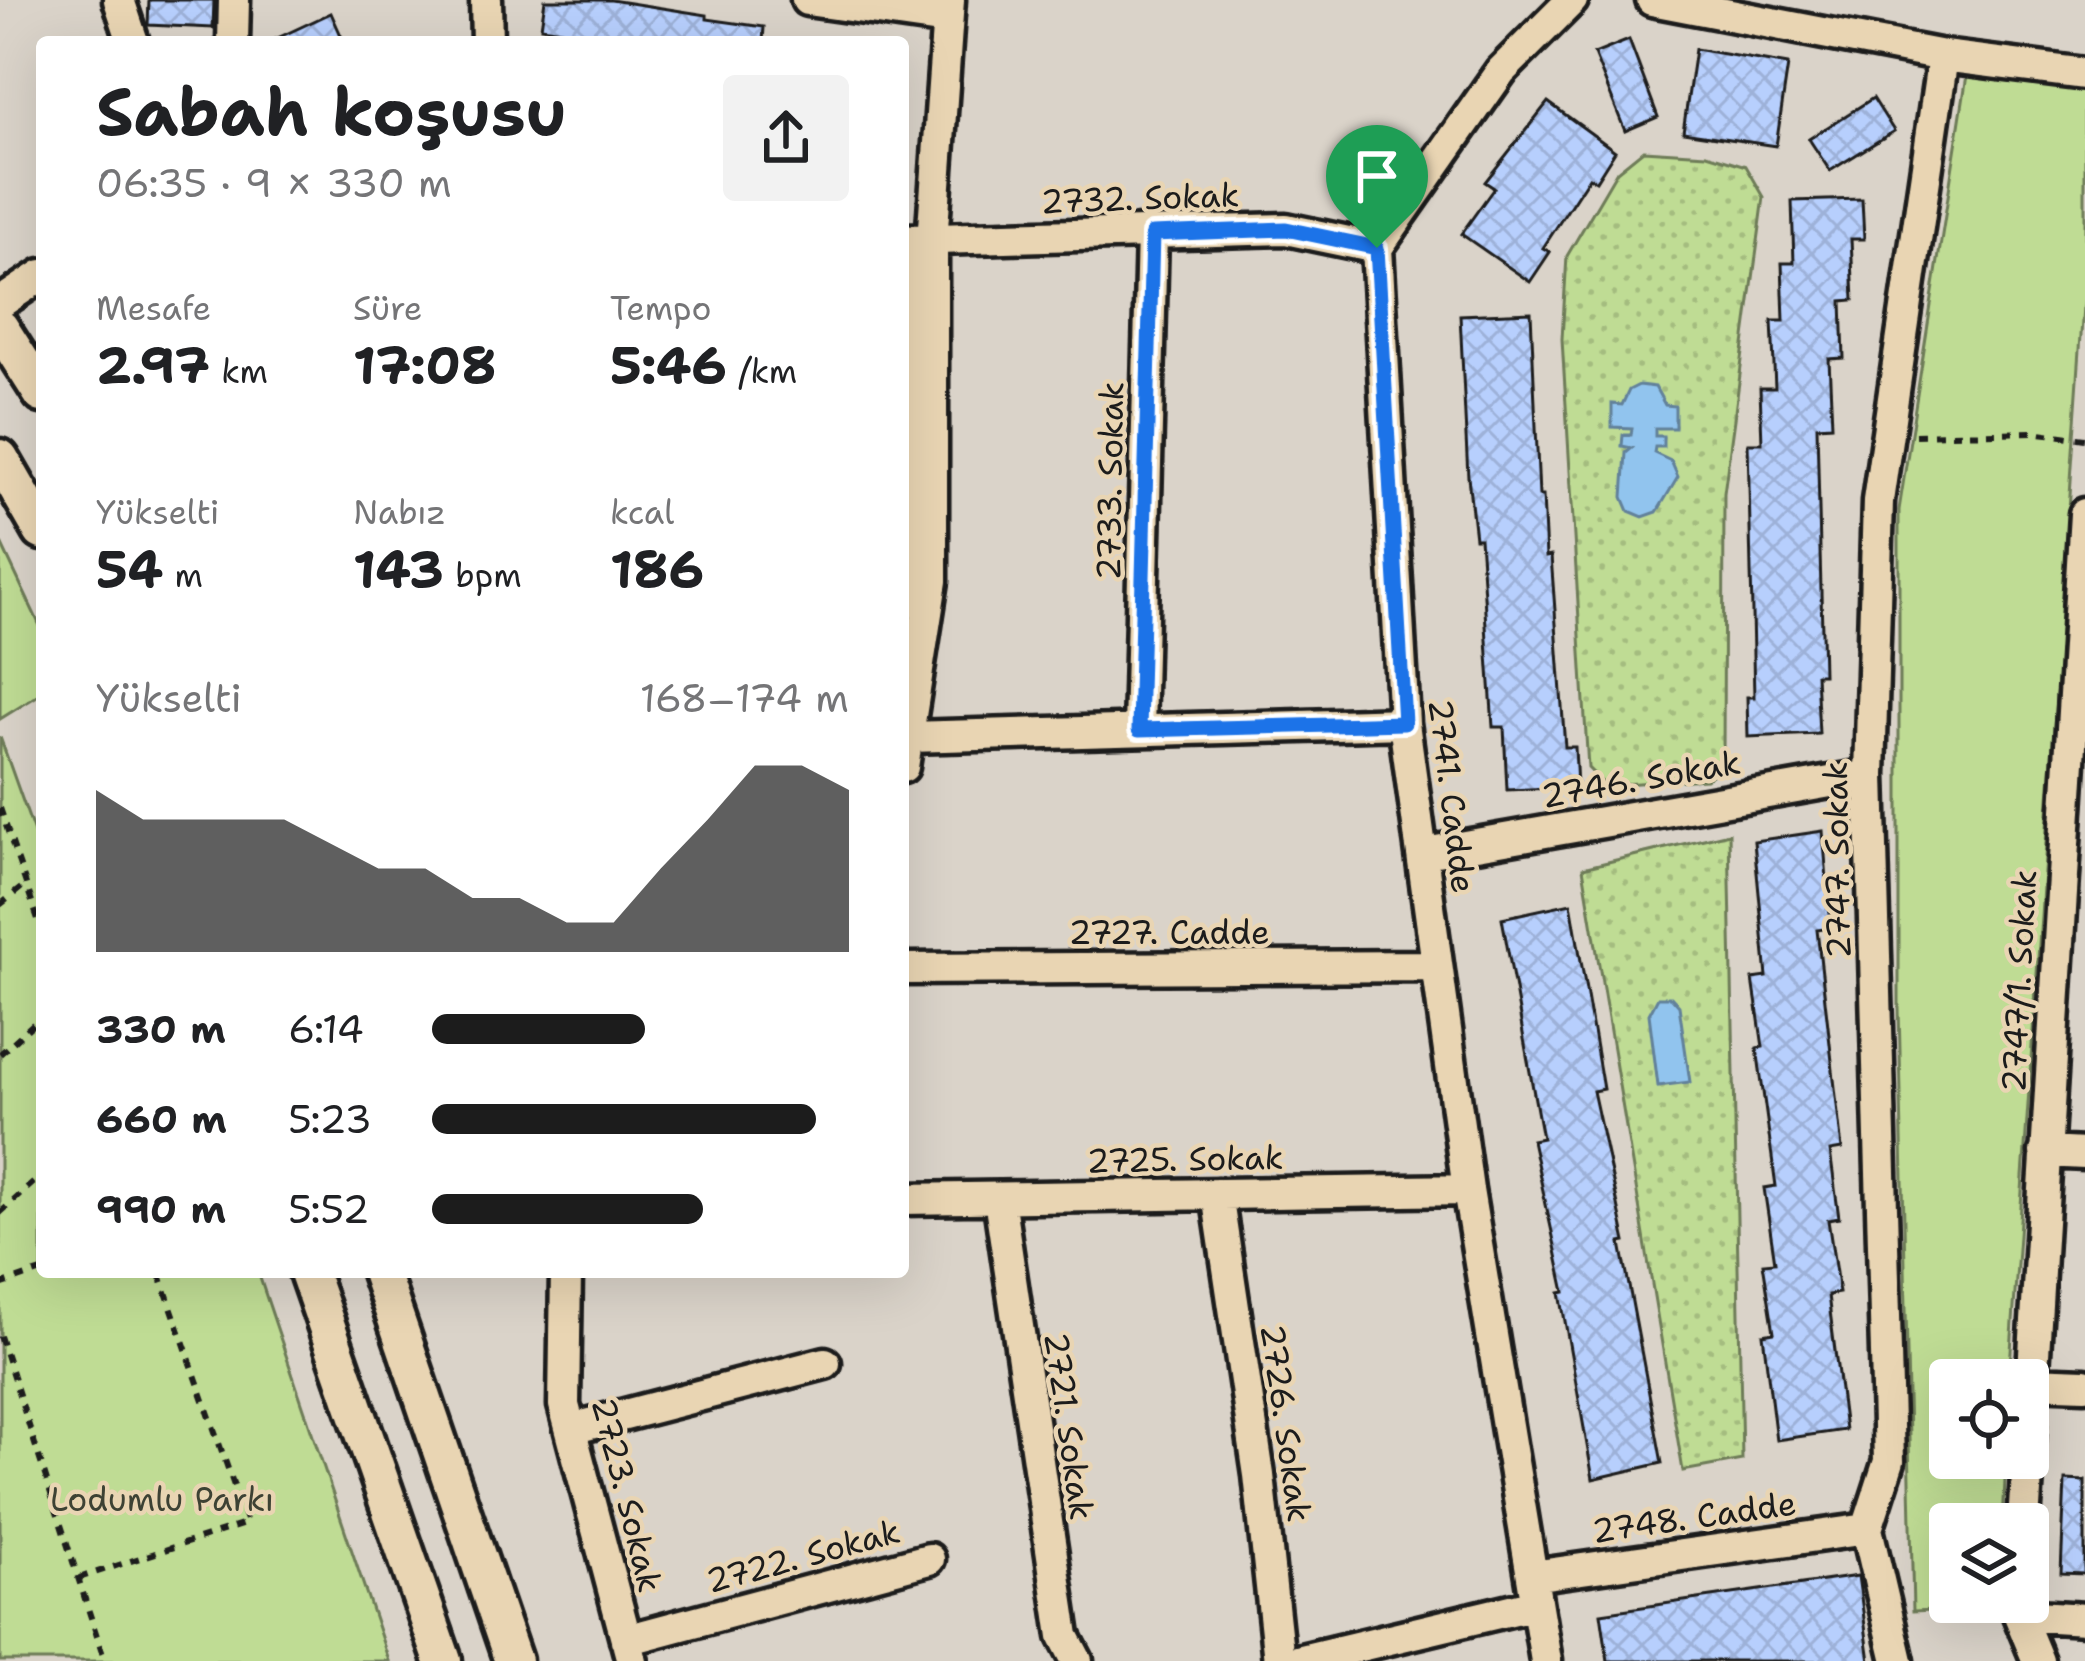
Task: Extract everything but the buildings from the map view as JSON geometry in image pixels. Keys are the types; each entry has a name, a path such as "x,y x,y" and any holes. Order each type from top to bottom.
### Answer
{"main road":[{"path":"0,328 36,385"},
{"path":"0,458 36,521"},
{"path":"310,1278 443,1661"},
{"path":"382,1278 513,1661"}],"street":[{"path":"119,0 132,36"},
{"path":"233,36 234,0"},
{"path":"486,0 487,36"},
{"path":"807,0 948,10 914,241 913,546 909,569"},
{"path":"1377,248 1501,70 1572,0"},
{"path":"1652,0 1792,13 1943,56 2085,74"},
{"name":"2747. Sokak","path":"1898,1661 1868,1529 1889,1461 1870,775 1878,501 1943,56"},
{"name":"2732. Sokak","path":"914,241 1286,229 1377,248"},
{"name":"2733. Sokak","path":"1139,730 1152,234"},
{"path":"909,728 934,526 914,241"},
{"name":"2741. Cadde","path":"1377,248 1404,723 1468,1190 1546,1661"},
{"path":"0,303 36,279"},
{"name":"2747/1. Sokak","path":"2033,1359 2045,1152 2072,916 2085,514"},
{"path":"909,752 1139,730 1404,723"},
{"name":"2746. Sokak","path":"1425,853 1870,775"},
{"name":"2727. Cadde","path":"909,969 1435,966"},
{"path":"2045,1152 2085,1154"},
{"name":"2725. Sokak","path":"909,1199 1468,1190"},
{"name":"2726. Sokak","path":"1217,1194 1259,1475 1279,1661"},
{"name":"2721. Sokak","path":"999,1198 1064,1636 1077,1661"},
{"name":"2723. Sokak","path":"566,1278 564,1405 629,1651"},
{"path":"571,1429 824,1363"},
{"path":"2049,1383 2085,1384"},
{"name":"2748. Cadde","path":"1297,1661 1534,1590 1868,1529"},
{"name":"2722. Sokak","path":"629,1651 929,1559"},
{"path":"2049,1613 2085,1618"},
{"path":"2024,1623 2038,1661"}],"path":[{"path":"1886,435 2032,432 2085,439"},
{"path":"0,808 36,913"},
{"path":"0,905 26,884"},
{"path":"0,1054 36,1021"},
{"path":"0,1214 36,1181"},
{"path":"0,1285 36,1272"},
{"path":"79,1578 247,1522 161,1278"},
{"path":"0,1336 105,1661"}],"green space":[{"path":"1967,75 2085,89 2085,277 2010,1359 1929,1359 1929,1479 2005,1479 2004,1503 1929,1503 1929,1610 1913,1611 1899,1008 1899,510"},
{"path":"1643,150 1707,154 1746,166 1764,197 1724,493 1723,766 1706,779 1605,785 1588,768 1562,339 1567,256 1617,171"},
{"path":"0,541 36,617 36,697 0,719"},
{"name":"Lodumlu Parkı","path":"0,737 36,838 36,1278 260,1278 389,1661 0,1661"},
{"path":"1729,833 1742,1460 1683,1471 1583,868"}],"water":[{"path":"1639,385 1655,387 1665,405 1675,406 1675,428 1655,428 1655,436 1663,436 1663,447 1655,447 1654,453 1671,461 1678,477 1657,512 1643,517 1629,511 1623,497 1626,453 1632,448 1622,446 1623,435 1631,435 1632,428 1612,427 1612,404 1622,405 1629,390"},
{"path":"1658,997 1671,997 1679,1006 1690,1082 1658,1086 1649,1014"}],"route":[{"path":"1286,229 1377,248 1404,723 1139,730 1152,234 1286,229"}]}
